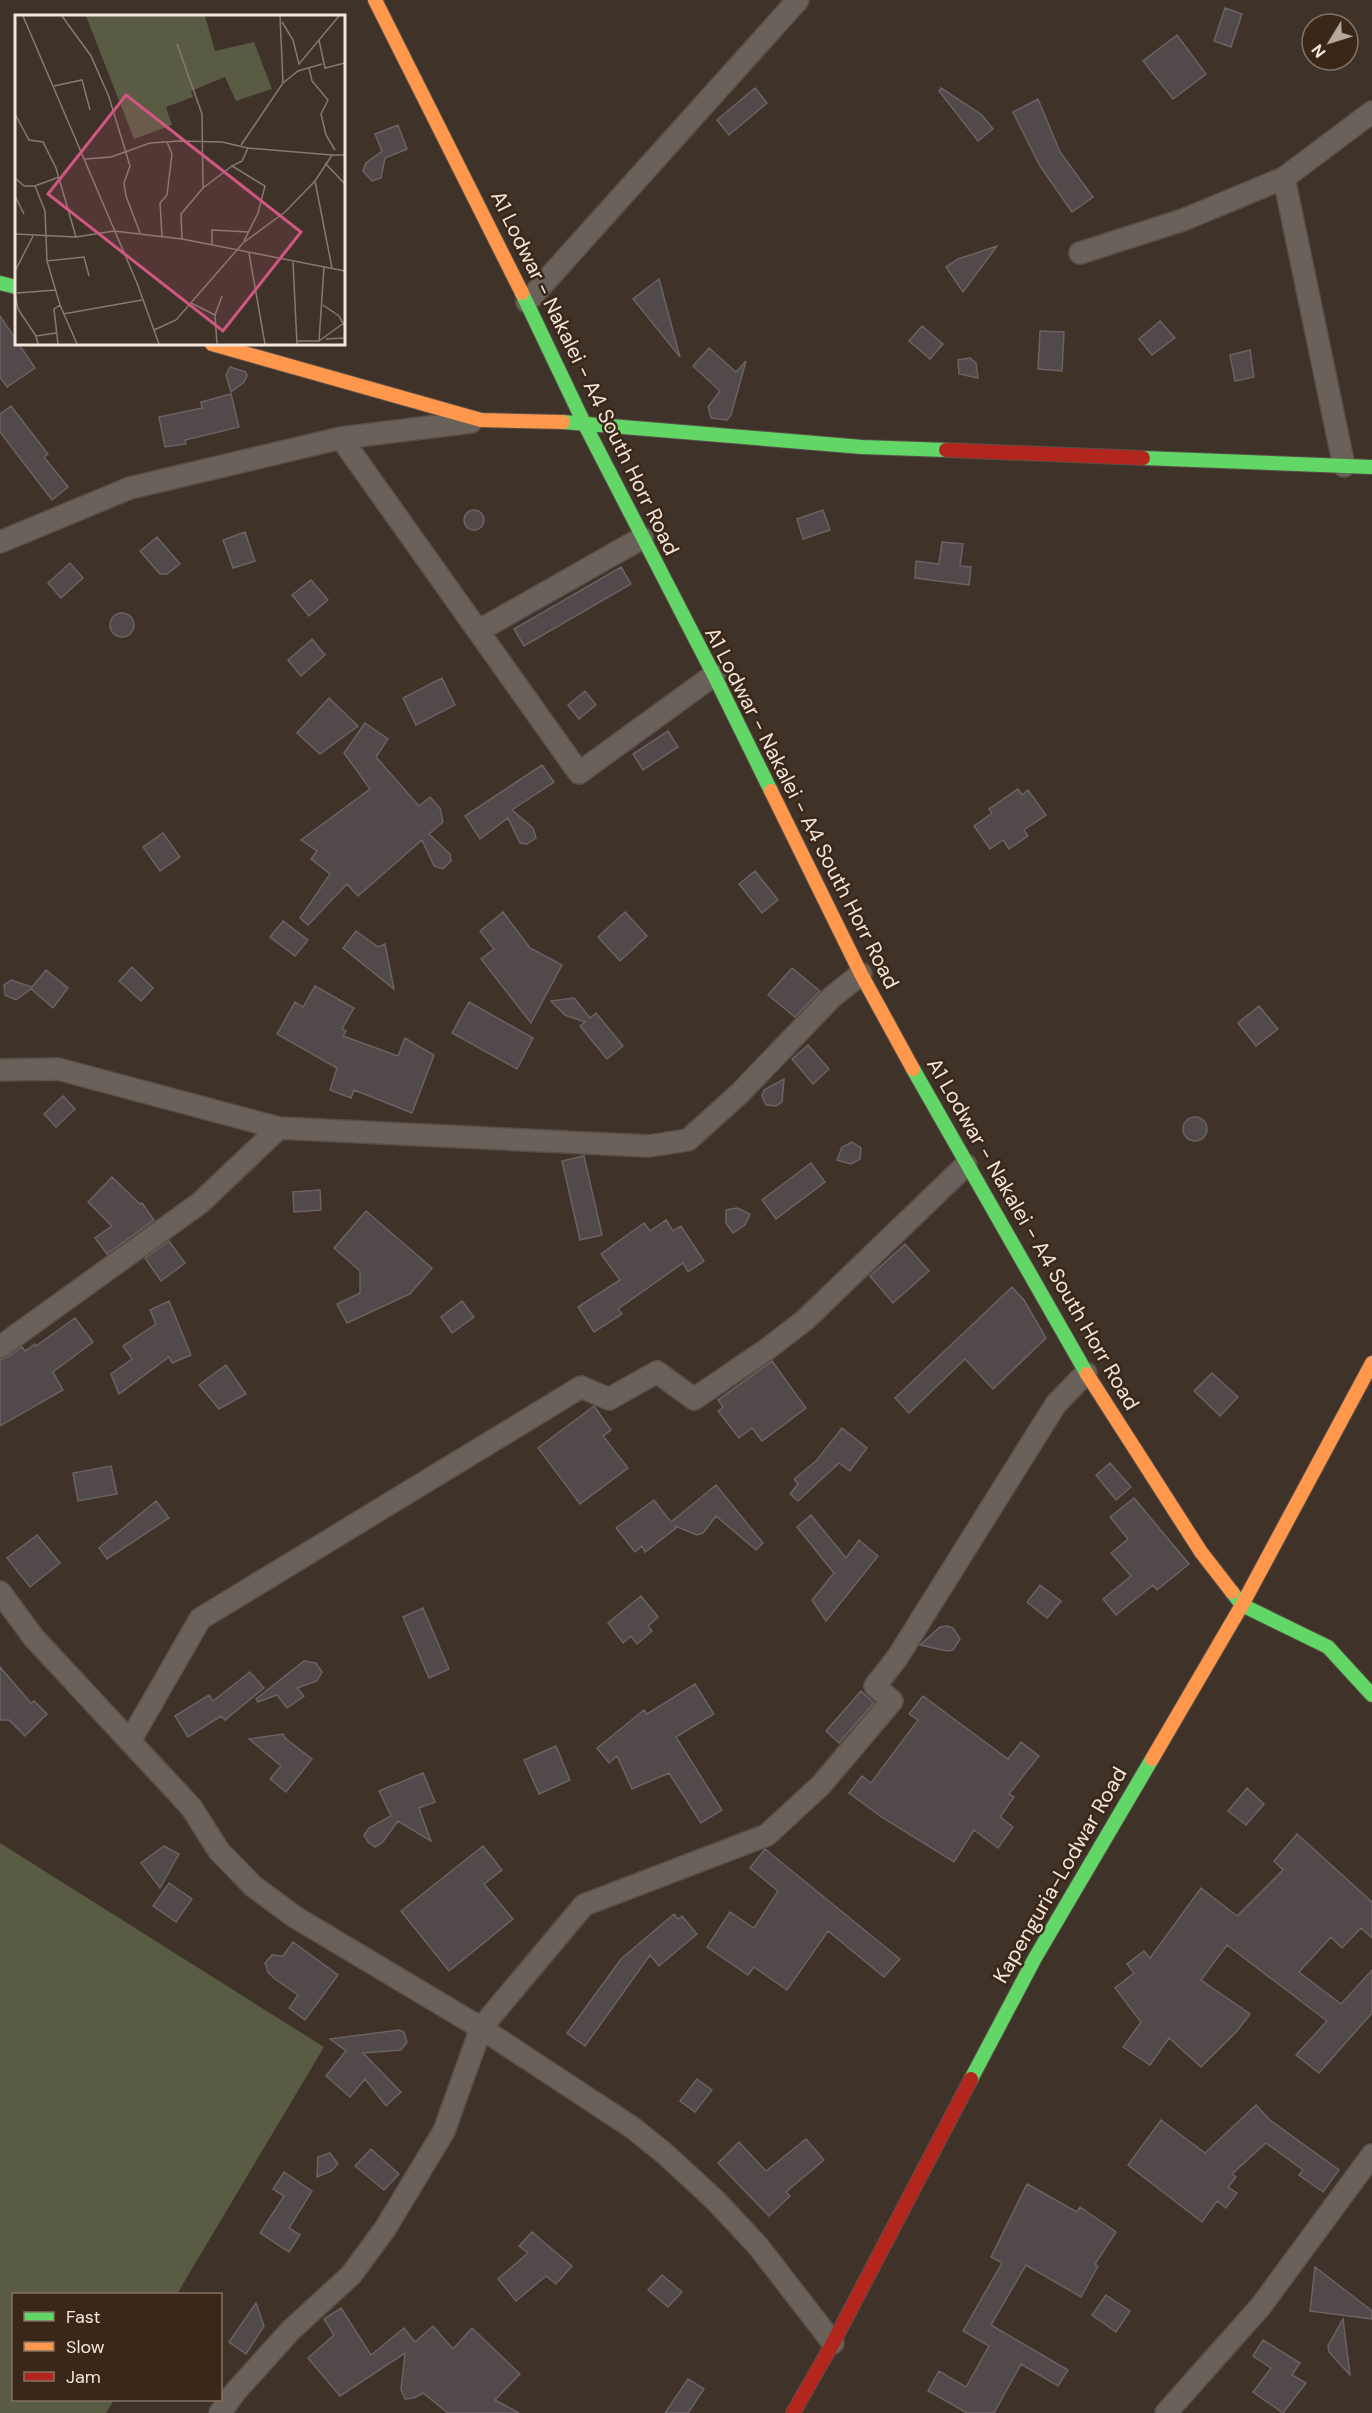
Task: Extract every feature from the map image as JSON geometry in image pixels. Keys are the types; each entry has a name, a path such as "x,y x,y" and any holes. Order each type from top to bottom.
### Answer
{"main road":[{"name":"A1 Lodwar - Nakalei - A4 South Horr Road","path":"375,0 527,302 584,423 714,675 861,974 966,1165 1086,1373 1201,1552 1242,1605"},
{"path":"0,283 15,288"},
{"path":"216,345 481,420 584,423 684,434 862,447 1372,467"},
{"name":"Kapenguria-Lodwar Road","path":"793,2413 833,2343 1035,1958 1242,1605 1372,1363"},
{"path":"1242,1605 1328,1647 1372,1695"}],"street":[{"path":"527,302 798,0"},
{"path":"1080,253 1183,220 1284,178 1372,112"},
{"path":"1284,178 1344,466"},
{"path":"0,542 130,488 341,438 481,420"},
{"path":"341,438 579,773 714,675"},
{"path":"478,631 642,538"},
{"path":"0,1070 58,1069 279,1128 649,1146 688,1140 757,1076 832,997 861,974"},
{"path":"0,1347 200,1203 279,1128"},
{"path":"130,1741 200,1619 581,1387 609,1399 657,1372 694,1399 766,1350 805,1320 966,1165"},
{"path":"220,2413 236,2391 291,2330 351,2275 385,2229 444,2131 481,2028 584,1905 767,1835 821,1785 892,1701 875,1686 897,1658 1056,1404 1086,1373"},
{"path":"0,1592 34,1638 191,1807 219,1851 253,1886 295,1917 481,2028 589,2097 664,2153 716,2201 758,2246 833,2343"},
{"path":"1166,2413 1261,2306 1372,2155"}],"green space":[{"path":"0,1843 324,2047 178,2293 12,2293 12,2401 113,2401 106,2413 0,2413"}],"building":[{"path":"1225,8 1242,14 1231,47 1214,41"},
{"path":"1177,35 1206,74 1173,99 1143,61"},
{"path":"755,88 767,103 729,135 717,120"},
{"path":"941,88 982,115 993,129 978,141 939,91"},
{"path":"1038,99 1060,152 1093,197 1072,212 1040,166 1013,112"},
{"path":"398,125 407,149 385,158 381,178 372,181 363,171 366,163 382,151 375,134"},
{"path":"997,246 963,292 946,267 958,259"},
{"path":"659,279 680,357 633,299"},
{"path":"0,316 15,338 15,345 20,345 35,368 7,387 0,377"},
{"path":"1160,321 1175,338 1152,355 1139,339"},
{"path":"922,326 943,344 930,359 909,341"},
{"path":"1040,331 1064,332 1062,371 1038,369"},
{"path":"709,348 736,372 746,361 731,415 727,420 711,418 708,407 720,391 693,366"},
{"path":"1250,350 1254,377 1235,381 1230,355"},
{"path":"970,358 976,363 978,378 959,374 958,360"},
{"path":"230,367 246,372 247,376 244,382 231,392 226,375"},
{"path":"231,394 239,427 185,440 186,444 165,447 159,417 202,408 201,402"},
{"path":"11,406 48,454 44,457 68,487 52,500 0,432 0,414"},
{"path":"474,510 481,513 484,520 481,527 474,530 467,527 464,520 467,513"},
{"path":"823,510 830,530 803,539 797,519"},
{"path":"245,532 255,561 233,568 223,540"},
{"path":"157,537 180,564 167,574 160,574 140,551"},
{"path":"942,542 963,544 960,566 971,567 969,585 915,578 916,561 939,564"},
{"path":"70,563 83,578 61,598 48,583"},
{"path":"621,567 631,584 524,646 514,629"},
{"path":"311,580 328,600 309,616 292,595"},
{"path":"122,613 127,614 133,620 133,630 127,636 122,637 117,636 111,630 110,625 111,620 117,614"},
{"path":"312,639 325,655 301,676 288,660"},
{"path":"442,678 455,705 416,725 403,698"},
{"path":"585,691 596,705 579,719 568,705"},
{"path":"329,698 358,726 320,754 297,733"},
{"path":"365,723 388,739 376,757 419,806 430,797 440,808 443,822 429,834 450,854 451,861 443,869 434,866 422,840 358,896 347,884 308,925 300,918 330,874 311,859 317,851 301,840 370,789 344,753"},
{"path":"668,731 678,747 643,770 633,754"},
{"path":"542,765 554,782 512,810 533,828 536,838 527,844 520,843 508,818 480,839 465,816"},
{"path":"1018,789 1022,795 1028,790 1046,815 1024,830 1028,836 1009,849 1003,840 990,849 974,826 992,813 989,809"},
{"path":"163,833 180,857 160,871 143,847"},
{"path":"755,871 778,900 762,913 739,884"},
{"path":"503,912 530,948 562,965 531,1023 481,959 494,949 480,931"},
{"path":"625,912 647,936 620,961 598,937"},
{"path":"283,921 308,940 295,956 270,937"},
{"path":"356,931 378,947 385,944 394,989 343,948"},
{"path":"132,967 153,988 141,1001 119,981"},
{"path":"792,968 820,991 795,1017 768,995"},
{"path":"46,970 68,988 53,1008 31,989 16,1000 5,995 4,985 11,980 32,987"},
{"path":"315,986 354,1008 342,1029 346,1031 343,1036 398,1056 405,1038 434,1055 412,1113 354,1090 351,1098 330,1090 337,1068 277,1034 295,1002 303,1007"},
{"path":"574,998 590,1018 596,1013 623,1046 607,1059 580,1026 585,1022 565,1015 551,1001"},
{"path":"469,1002 533,1038 517,1069 452,1033"},
{"path":"1259,1006 1278,1029 1256,1046 1238,1023"},
{"path":"808,1045 829,1069 813,1084 792,1059"},
{"path":"784,1079 782,1102 776,1106 766,1105 762,1096 764,1090"},
{"path":"63,1096 75,1109 56,1127 44,1114"},
{"path":"1195,1117 1204,1120 1207,1129 1204,1138 1195,1141 1186,1138 1183,1129 1186,1120"},
{"path":"852,1142 861,1148 860,1159 851,1164 837,1160 842,1147"},
{"path":"584,1156 602,1235 580,1240 562,1161"},
{"path":"811,1163 825,1182 776,1219 762,1200"},
{"path":"112,1177 140,1204 142,1203 154,1220 107,1254 95,1238 112,1226 88,1202"},
{"path":"320,1190 321,1210 294,1212 293,1192"},
{"path":"737,1208 750,1214 745,1225 733,1233 726,1223 726,1210"},
{"path":"366,1211 432,1268 410,1294 347,1323 337,1304 360,1293 360,1271 334,1248"},
{"path":"666,1220 673,1231 681,1226 704,1261 688,1272 683,1263 618,1309 622,1314 594,1332 578,1307 620,1280 601,1254 644,1223 650,1231"},
{"path":"169,1241 185,1263 161,1281 145,1258"},
{"path":"905,1244 929,1271 893,1303 870,1276"},
{"path":"1012,1287 1024,1300 1046,1338 993,1389 965,1359 909,1413 895,1398"},
{"path":"169,1301 191,1355 172,1363 169,1357 119,1394 111,1374 132,1359 123,1346 156,1324 150,1310"},
{"path":"462,1301 474,1317 452,1333 441,1317"},
{"path":"75,1318 93,1342 53,1372 63,1390 0,1426 0,1360 22,1347 25,1351 35,1344 36,1346"},
{"path":"772,1361 806,1408 762,1441 752,1428 739,1438 718,1411 723,1407 718,1400"},
{"path":"226,1365 246,1394 219,1409 199,1385"},
{"path":"1212,1373 1238,1397 1220,1416 1194,1391"},
{"path":"594,1406 611,1430 603,1436 628,1468 580,1504 538,1448"},
{"path":"842,1428 867,1448 850,1471 839,1463 798,1501 790,1494 798,1484 794,1479 816,1461"},
{"path":"1110,1463 1131,1487 1116,1500 1096,1475"},
{"path":"111,1466 117,1494 78,1501 73,1473"},
{"path":"716,1485 763,1543 756,1550 716,1516 703,1533 697,1535 675,1526 676,1528 645,1552 642,1546 635,1552 616,1528 654,1500 671,1522"},
{"path":"1134,1498 1189,1564 1157,1590 1153,1585 1116,1615 1103,1599 1131,1576 1111,1553 1128,1539 1110,1517"},
{"path":"156,1501 169,1518 107,1559 99,1548"},
{"path":"811,1515 846,1558 859,1540 878,1556 826,1621 812,1600 834,1573 797,1527"},
{"path":"37,1535 60,1563 30,1587 7,1558"},
{"path":"1040,1585 1061,1601 1047,1618 1027,1602"},
{"path":"641,1596 658,1617 648,1626 652,1631 637,1644 631,1636 623,1643 608,1623"},
{"path":"423,1608 449,1669 429,1678 403,1617"},
{"path":"940,1627 953,1628 960,1639 953,1650 947,1651 920,1645"},
{"path":"304,1661 316,1663 322,1672 317,1681 297,1688 304,1696 287,1708 277,1695 258,1702 256,1699"},
{"path":"0,1667 31,1703 34,1701 47,1714 25,1736 9,1720 0,1720"},
{"path":"250,1672 264,1688 225,1720 221,1716 188,1737 175,1716 209,1695 213,1701"},
{"path":"695,1684 714,1714 676,1737 722,1810 701,1823 669,1773 632,1789 617,1756 609,1763 597,1748 644,1710 647,1714"},
{"path":"861,1691 874,1703 839,1743 826,1731"},
{"path":"923,1696 1008,1759 1021,1742 1039,1756 1009,1794 1014,1797 1000,1817 1013,1827 998,1848 974,1830 954,1862 883,1818 849,1793 862,1776 871,1783 918,1720 909,1714"},
{"path":"283,1734 312,1759 286,1792 270,1779 281,1766 249,1739"},
{"path":"556,1746 570,1780 539,1794 524,1760"},
{"path":"423,1773 435,1802 419,1808 431,1841 398,1821 382,1843 375,1847 368,1842 364,1835 369,1828 391,1816 379,1791"},
{"path":"1247,1788 1264,1804 1246,1825 1228,1811"},
{"path":"1297,1834 1372,1902 1372,1938 1361,1928 1342,1948 1331,1937 1299,1972 1341,2004 1372,1970 1372,2013 1319,2073 1296,2055 1327,2021 1227,1945 1201,1980 1250,2014 1238,2030 1201,2067 1169,2038 1150,2065 1123,2047 1141,2022 1115,1988 1134,1973 1127,1964 1144,1951 1150,1958 1201,1888 1237,1916 1283,1870 1274,1861"},
{"path":"164,1846 179,1854 160,1888 141,1863"},
{"path":"483,1846 502,1870 484,1884 513,1919 449,1971 401,1911"},
{"path":"765,1849 900,1959 884,1977 828,1931 787,1990 754,1967 748,1975 707,1947 730,1912 754,1928 778,1891 750,1868"},
{"path":"169,1883 192,1899 176,1922 153,1906"},
{"path":"674,1914 678,1919 682,1916 697,1934 659,1966 650,1955 585,2046 567,2033 621,1959"},
{"path":"293,1942 338,1975 305,2020 289,2008 298,1995 275,1979 268,1972 265,1963 272,1955 283,1956"},
{"path":"399,2030 404,2032 407,2042 401,2050 363,2053 401,2092 386,2106 365,2079 350,2097 326,2076 346,2051 330,2039"},
{"path":"697,2079 712,2090 695,2112 680,2101"},
{"path":"1256,2105 1270,2120 1339,2170 1323,2192 1299,2175 1303,2170 1266,2143 1232,2174 1236,2177 1228,2187 1237,2193 1226,2208 1217,2201 1202,2222 1128,2165 1161,2120 1205,2153"},
{"path":"806,2139 824,2160 786,2192 790,2196 769,2216 718,2163 739,2142 766,2171"},
{"path":"371,2149 399,2174 384,2190 355,2166"},
{"path":"330,2153 338,2164 331,2171 317,2177 318,2157"},
{"path":"284,2172 312,2191 289,2228 300,2235 289,2252 260,2233 284,2196 273,2189"},
{"path":"1027,2184 1077,2212 1080,2207 1116,2232 1095,2264 1098,2266 1081,2297 1026,2265 991,2325 1068,2370 1058,2386 1021,2364 994,2413 967,2413 928,2391 939,2371 966,2387 989,2346 963,2331 1002,2263 991,2257"},
{"path":"532,2232 572,2266 556,2284 546,2276 516,2301 498,2279 528,2253 519,2246"},
{"path":"1315,2267 1372,2311 1372,2319 1310,2311"},
{"path":"662,2275 682,2292 668,2307 648,2290"},
{"path":"1106,2295 1130,2311 1116,2332 1092,2315"},
{"path":"256,2303 264,2326 246,2354 229,2342"},
{"path":"341,2308 371,2355 404,2328 415,2342 433,2326 453,2349 472,2328 520,2374 495,2400 519,2413 448,2413 423,2393 414,2398 405,2399 401,2390 405,2353 340,2396 308,2358 334,2335 324,2319"},
{"path":"1343,2319 1350,2375 1329,2352 1328,2346"},
{"path":"1263,2340 1300,2363 1292,2375 1306,2383 1283,2413 1253,2392 1271,2368 1253,2356"},
{"path":"688,2379 704,2389 688,2413 665,2413"}],"traffic: fast":[{"path":"0,283 15,287"},
{"path":"522,293 584,423 771,791"},
{"path":"563,422 862,447 946,450"},
{"path":"1143,458 1372,467"},
{"path":"913,1069 1087,1374"},
{"path":"1232,1592 1242,1605 1328,1647 1372,1695"},
{"path":"971,2079 1035,1958 1152,1759"}],"traffic: slow":[{"path":"375,0 522,293"},
{"path":"216,345 481,420 563,422"},
{"path":"771,791 861,974 913,1069"},
{"path":"1152,1759 1242,1605 1372,1363"},
{"path":"1087,1374 1201,1552 1232,1592"}],"traffic: jam":[{"path":"946,450 1143,458"},
{"path":"793,2413 833,2343 971,2079"}]}
